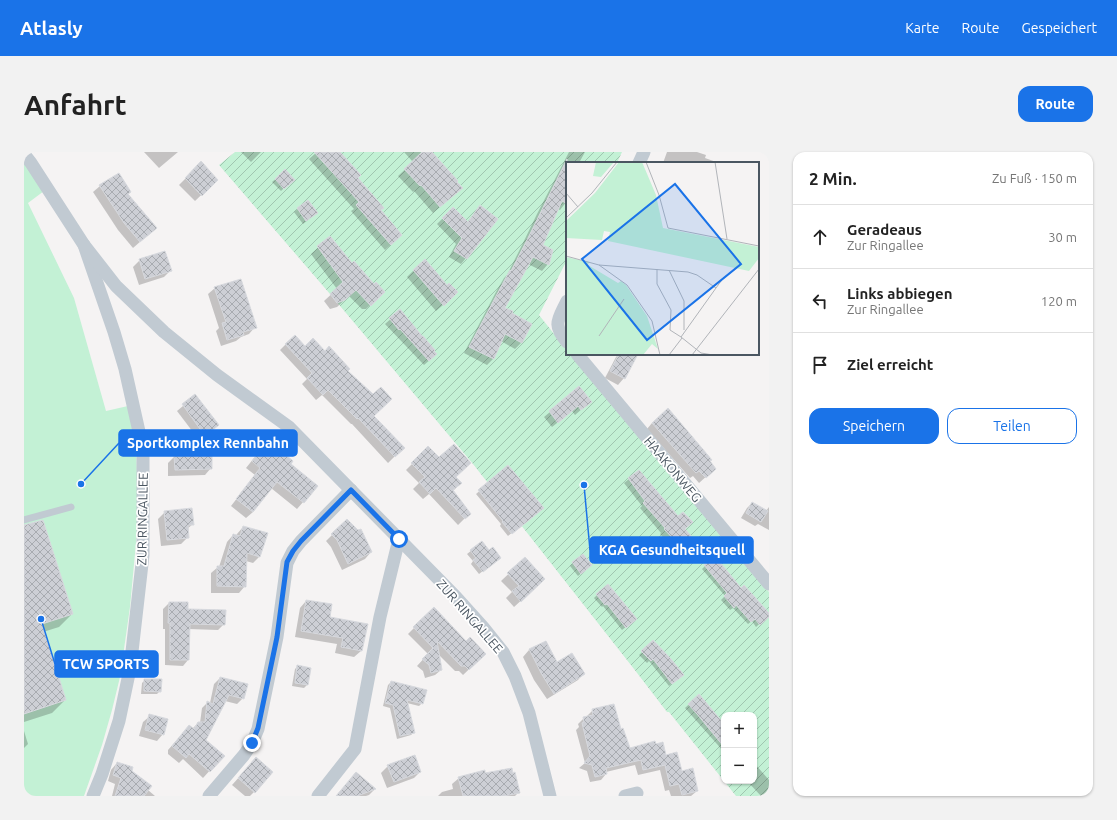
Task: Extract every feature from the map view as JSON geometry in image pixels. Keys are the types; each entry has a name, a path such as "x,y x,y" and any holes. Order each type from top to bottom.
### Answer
{"street":[{"path":"639,162 644,152"},
{"name":"ZUR RINGALLEE","path":"24,154 84,245 116,286 164,332 217,375 289,427 456,597 483,627 503,652 515,676 529,713 550,796"},
{"name":"ZUR RINGALLEE","path":"84,245 123,361 143,451 143,555 130,669 119,721 102,774 93,796"},
{"path":"563,338 557,322 566,303"},
{"name":"HAAKONWEG","path":"578,355 769,584"},
{"path":"209,796 244,755 252,743 258,728 277,637 287,562 301,541 351,490"},
{"path":"318,796 355,750 380,618 399,539"}],"lane":[{"path":"24,520 71,507"}],"green space":[{"path":"235,152 622,152 617,162 566,162 566,262 539,315 566,349 566,355 571,355 769,592 769,796 736,796 726,784 757,784 757,712 721,712 721,777 669,712 667,712 473,464 219,165"},
{"path":"24,163 44,191 28,203 74,298 106,411 128,406 136,443 137,532 130,607 120,677 102,745 84,796 24,796"}],"building":[{"path":"314,152 340,152 361,175 358,178 384,208 381,210 402,235 391,245 356,205 359,202"},
{"path":"422,152 432,152 463,188 440,207 421,185 420,186 404,169"},
{"path":"567,159 566,203 562,201 543,245 553,250 549,265 533,257 505,308 513,311 512,313 532,324 522,343 505,334 494,359 469,347 528,238"},
{"path":"201,161 218,180 202,196 185,178"},
{"path":"285,169 295,180 284,189 275,179"},
{"path":"119,173 131,192 128,194 157,228 140,242 124,223 99,185"},
{"path":"308,200 318,213 306,221 297,208"},
{"path":"480,205 498,219 467,259 454,251 462,238 442,218 453,207 468,222"},
{"path":"330,236 352,263 354,261 374,284 376,282 385,292 371,306 356,290 345,300 337,303 330,294 343,282 317,246"},
{"path":"165,251 172,271 145,279 139,259"},
{"path":"425,259 447,285 449,283 458,292 444,306 413,270"},
{"path":"241,279 257,328 243,332 244,335 227,340 222,323 226,322 214,287"},
{"path":"400,309 435,350 434,351 437,354 429,361 389,318"},
{"path":"295,335 305,346 313,338 325,351 329,346 350,369 348,371 373,394 381,387 392,399 374,416 405,448 395,457 358,418 357,419 328,390 323,395 307,378 312,373 285,344"},
{"path":"618,355 637,355 625,379 610,371"},
{"path":"579,386 592,402 581,410 578,406 558,423 549,411"},
{"path":"195,394 219,425 205,436 182,404"},
{"path":"668,408 712,460 710,461 716,469 706,478 699,471 696,473 652,423"},
{"path":"268,440 293,461 291,464 318,486 304,503 277,482 253,512 236,499 260,468 252,461"},
{"path":"454,444 471,463 456,477 462,483 453,490 471,514 465,519 436,488 430,494 419,482 425,477 411,463 428,446 439,457"},
{"path":"212,455 212,469 175,470 174,456"},
{"path":"508,465 544,508 512,534 478,490"},
{"path":"639,470 678,516 683,512 693,522 685,529 704,551 693,560 664,529 665,528 643,503 645,501 628,478"},
{"path":"752,502 768,511 761,522 746,513"},
{"path":"192,508 194,525 188,525 189,538 167,540 164,511"},
{"path":"347,519 358,530 361,529 372,552 348,564 337,540 331,534"},
{"path":"43,520 73,614 42,624 66,700 24,714 24,525"},
{"path":"243,526 268,533 260,557 247,553 246,587 217,586 217,566 224,566 233,534 240,536"},
{"path":"482,541 489,550 493,547 501,558 483,572 473,560 476,558 470,550"},
{"path":"583,554 592,565 581,574 572,562"},
{"path":"715,556 741,588 744,585 769,613 769,617 760,625 755,619 751,622 736,605 734,608 724,596 727,593 704,565"},
{"path":"525,557 545,579 521,602 512,591 519,586 507,573"},
{"path":"608,584 637,619 626,628 607,604 605,605 596,594"},
{"path":"306,600 332,604 330,617 368,624 362,651 341,647 343,638 301,631"},
{"path":"169,602 188,602 188,609 226,610 225,625 190,624 189,660 170,660 170,623 168,623"},
{"path":"434,607 466,641 470,637 486,654 469,670 465,666 461,666 437,641 442,670 431,673 429,665 422,659 433,648 413,627"},
{"path":"653,640 684,675 672,684 653,659 651,661 641,651"},
{"path":"546,641 557,662 572,653 585,674 554,694 529,649"},
{"path":"297,665 311,668 308,685 295,683"},
{"path":"220,677 248,684 244,699 229,695 206,740 225,756 210,772 189,754 186,758 172,746 189,725 194,729 198,722 205,722 207,701 213,704"},
{"path":"144,679 162,679 161,692 144,691"},
{"path":"391,681 427,690 423,704 407,700 415,733 400,736 393,705 385,703"},
{"path":"699,694 721,720 721,743 697,714 688,704"},
{"path":"614,704 621,729 623,728 630,748 655,741 656,744 663,742 666,755 677,752 682,771 693,768 698,791 682,795 679,784 670,786 665,765 643,770 641,760 606,768 607,774 595,777 592,765 584,763 590,756 582,723 584,722 583,717 593,715 592,709"},
{"path":"149,714 168,719 164,735 145,730"},
{"path":"415,755 421,772 394,782 387,765"},
{"path":"256,757 273,772 255,793 238,778"},
{"path":"117,762 133,767 132,771 152,786 144,796 115,796 121,778 113,775"},
{"path":"512,768 513,773 515,772 520,793 503,796 463,796 458,777 485,770 485,773"},
{"path":"356,772 376,789 357,796 336,796"}],"place":[{"name":"Sportkomplex Rennbahn","path":"81,484"},
{"name":"KGA Gesundheitsquell","path":"584,485"},
{"name":"TCW SPORTS","path":"41,619"}],"route":[{"path":"252,743 258,728 277,637 287,562 293,551 351,490 399,539"}]}
